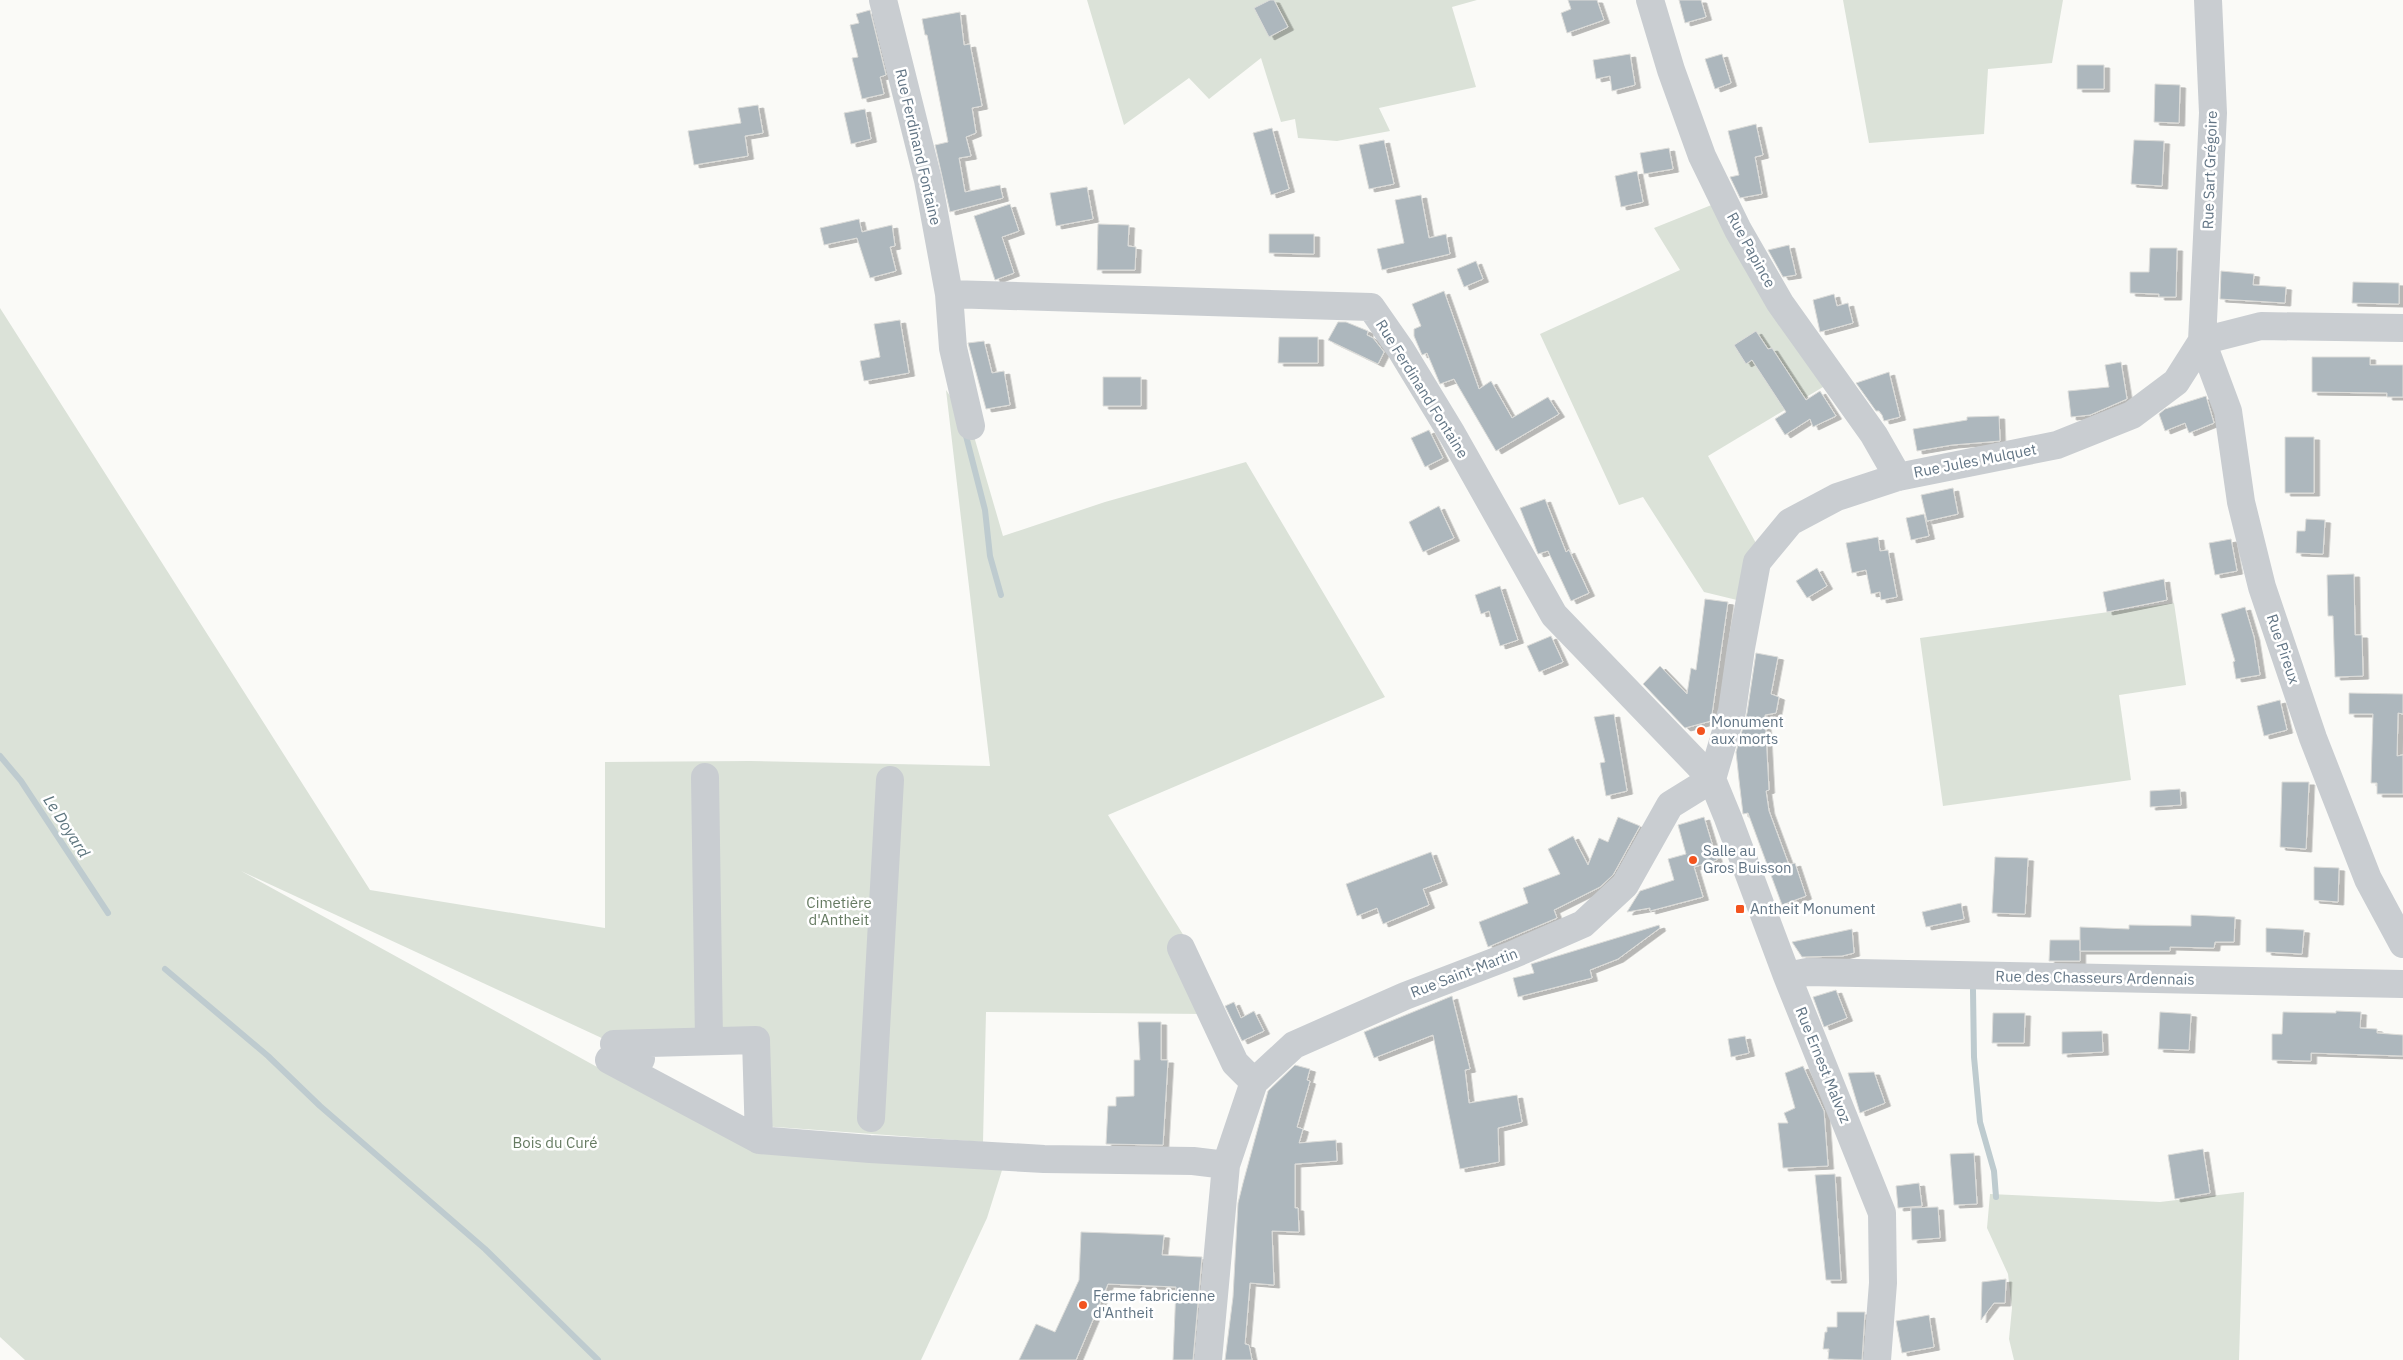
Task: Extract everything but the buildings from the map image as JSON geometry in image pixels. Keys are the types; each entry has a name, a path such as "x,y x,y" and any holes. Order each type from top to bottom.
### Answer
{"street":[{"name":"Rue Ferdinand Fontaine","path":"883,0 928,180 950,294 953,348 971,426"},
{"name":"Rue Papince","path":"1650,0 1671,70 1702,156 1738,230 1780,303 1874,435 1898,477"},
{"name":"Rue Sart Grégoire","path":"2202,341 2212,113 2208,0"},
{"name":"Rue Ferdinand Fontaine","path":"950,294 1371,306 1401,350 1452,434 1554,615 1712,779"},
{"path":"2202,341 2262,326 2403,328"},
{"name":"Rue Jules Mulquet","path":"1712,779 1732,711 1741,648 1757,562 1790,522 1837,497 1898,477 2057,445 2132,415 2176,382 2202,341"},
{"name":"Rue Pireux","path":"2202,341 2228,411 2241,502 2262,587 2313,738 2368,879 2403,944"},
{"path":"705,777 709,1040"},
{"name":"Rue Ernest Malvoz","path":"1712,779 1787,976 1882,1213 1883,1283 1877,1360"},
{"name":"Rue Saint-Martin","path":"1208,1360 1226,1165 1254,1082 1294,1045 1405,996 1512,955 1583,924 1625,885 1670,805 1712,779"},
{"path":"872,1118 890,780"},
{"path":"1181,948 1235,1062 1254,1082"},
{"name":"Rue des Chasseurs Ardennais","path":"1787,976 1807,972 2403,984"},
{"path":"682,1100 690,1086 614,1044 756,1040 759,1140"},
{"path":"609,1060 759,1140 870,1149 1226,1165"}],"green space":[{"path":"1087,0 1477,0 1452,7 1476,87 1379,108 1390,131 1337,141 1298,138 1295,119 1281,122 1261,58 1209,99 1189,78 1124,125"},
{"path":"1843,0 2063,0 2052,63 1988,69 1984,134 1869,143"},
{"path":"1714,204 1828,384 1708,456 1757,545 1741,601 1704,592 1643,497 1619,505 1540,334 1680,270 1654,228"},
{"path":"0,308 370,890 605,928 605,762 750,761 990,766 946,390 971,426 1003,536 1105,502 1246,462 1385,697 1108,815 1184,936 1204,1014 986,1012 983,1142 762,1126 758,1036 606,1040 241,871 608,1073 749,1148 1003,1167 987,1218 921,1360 25,1360 0,1337"},
{"path":"2174,603 2186,685 2119,695 2131,780 1943,806 1920,638"},
{"path":"2244,1192 2239,1360 2014,1360 2009,1339 2012,1308 2008,1274 1987,1228 1990,1194 2160,1202"}],"waterway":[{"path":"965,432 985,510 990,556 1001,595"},
{"name":"Le Doyard","path":"0,756 21,781 108,913"},
{"path":"165,969 268,1056 320,1106 485,1249 598,1360"},
{"path":"1973,990 1974,1057 1980,1122 1994,1171 1996,1197"}],"place":[{"name":"Monument aux morts","path":"1701,731"},
{"name":"Salle au Gros Buisson","path":"1693,860"},
{"name":"Antheit Monument","path":"1740,909"},
{"name":"Ferme fabricienne d'Antheit","path":"1083,1305"}],"park label":[{"name":"Cimetière d'Antheit","path":"839,912"},
{"name":"Bois du Curé","path":"555,1143"}]}
